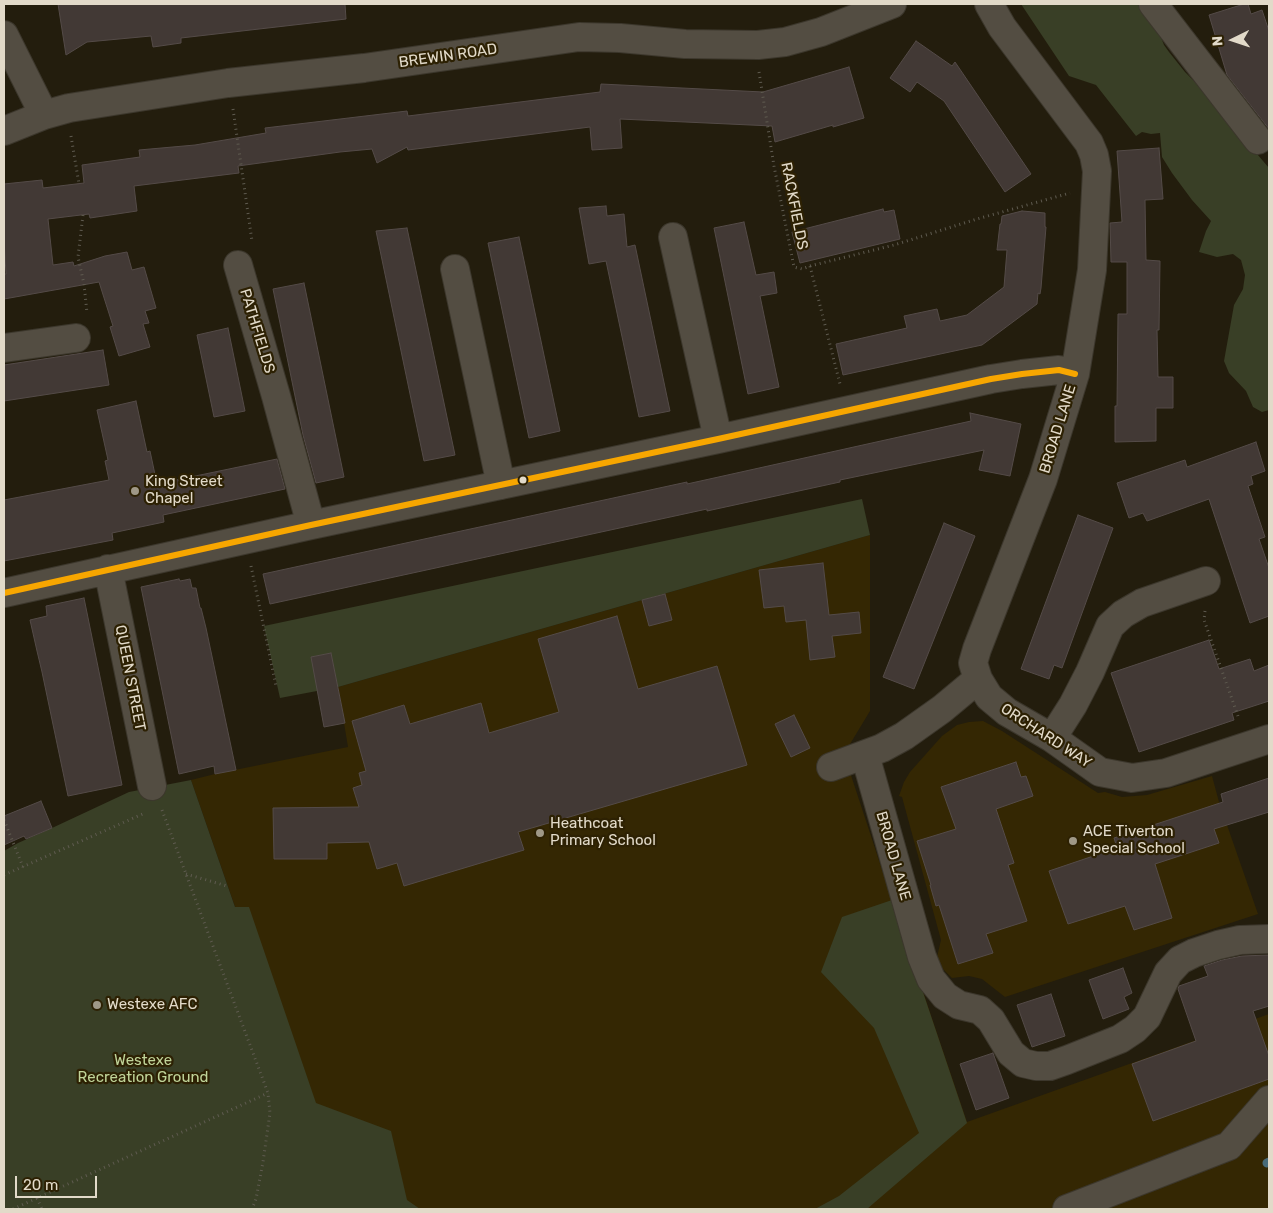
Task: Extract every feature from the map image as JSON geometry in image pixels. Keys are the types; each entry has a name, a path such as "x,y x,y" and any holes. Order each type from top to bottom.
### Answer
{"street":[{"name":"BREWIN ROAD","path":"4,131 57,111 228,83 364,68 579,37 620,38 685,44 758,45 785,42 821,32 892,4"},
{"name":"BROAD LANE","path":"978,679 974,663 977,648 1044,479 1074,374 1092,270 1097,171 1094,155 1089,143 1002,27 989,4"},
{"path":"1153,4 1258,140"},
{"path":"4,35 57,111"},
{"path":"673,237 718,439"},
{"name":"PATHFIELDS","path":"238,266 311,525"},
{"path":"455,269 500,485"},
{"path":"4,348 76,338"},
{"path":"4,593 245,539 991,379 1059,370 1074,374"},
{"name":"QUEEN STREET","path":"108,569 156,796"},
{"path":"1052,738 1090,672 1110,626 1123,614 1142,602 1206,581"},
{"path":"831,767 882,748 904,736 942,709 978,679"},
{"name":"ORCHARD WAY","path":"978,679 989,697 1007,712 1052,738 1100,772 1132,778 1166,773 1258,742"},
{"name":"BROAD LANE","path":"864,755 922,957 931,979 944,996 959,1005 980,1010 991,1020 1011,1053 1023,1063 1036,1066 1050,1066 1120,1039 1136,1029 1146,1017 1168,973 1180,960 1218,945 1240,940 1269,939"},
{"path":"1067,1209 1229,1146 1269,1100"}],"path":[{"name":"RACKFIELDS","path":"758,45 759,69 774,166 794,266 802,268 810,266 847,411"},
{"path":"228,83 255,262 238,266"},
{"path":"57,111 72,138 79,184"},
{"path":"810,266 894,245 1074,192 1096,190"},
{"path":"76,338 89,328 84,284 78,257 82,215"},
{"path":"245,539 276,686"},
{"path":"1206,581 1204,620 1226,682 1258,742"},
{"path":"4,876 156,796 268,1094 270,1113 268,1132 256,1199 252,1209"},
{"path":"4,820 23,867"},
{"path":"186,874 227,886"},
{"path":"13,1209 268,1094"},
{"path":"37,1198 42,1209"}],"shaded area":[{"name":"Heathcoat Primary School","path":"870,535 870,711 844,754 967,1122 1269,1014 1269,1209 320,1209 307,1114 191,780 348,747 338,687"},
{"name":"ACE Tiverton Special School","path":"983,721 1002,731 1098,793 1105,792 1122,797 1147,795 1212,776 1219,802 1258,914 1005,997 982,979 969,976 952,978 943,969 937,957 941,940 902,797 899,796 910,772 942,736 957,725"}],"green space":[{"path":"1021,4 1141,4 1156,25 1169,52 1269,168 1269,410 1262,412 1253,407 1246,391 1229,373 1224,361 1234,305 1243,289 1245,275 1241,260 1233,254 1217,257 1199,252 1211,221 1192,200 1162,157 1160,133 1142,132 1136,136 1096,85 1069,76"},
{"path":"862,499 870,535 338,687 280,698 264,626"},
{"name":"Westexe Recreation Ground","path":"191,780 235,907 249,907 316,1103 391,1131 407,1200 420,1209 4,1209 4,851 129,792"},
{"path":"892,900 967,1123 867,1209 815,1209 839,1196 919,1133 874,1028 821,972 842,917"}],"building":[{"path":"58,4 345,4 346,19 181,38 181,43 153,47 151,36 87,42 66,55"},
{"path":"1248,4 1251,14 1262,10 1269,31 1269,129 1227,75 1209,15"},
{"path":"916,41 952,66 955,62 1031,174 1005,192 944,101 917,82 910,92 890,78"},
{"path":"849,67 864,118 775,142 772,126 620,119 622,148 592,150 590,127 408,150 407,147 377,163 372,149 340,152 238,166 239,173 134,186 137,211 90,218 89,214 48,219 53,265 73,262 74,266 105,256 127,252 132,270 144,267 156,308 145,311 149,323 143,324 150,347 119,356 110,327 113,326 99,282 4,299 4,274 6,274 4,184 42,180 43,188 84,183 82,165 140,157 139,150 195,145 266,133 265,128 407,111 408,116 600,92 601,84 763,92"},
{"path":"1159,148 1163,199 1145,200 1146,260 1160,261 1159,330 1157,330 1158,377 1173,377 1173,408 1156,408 1156,441 1115,442 1118,314 1127,314 1127,262 1111,262 1110,223 1122,222 1117,151"},
{"path":"606,206 607,216 624,214 627,247 635,245 670,411 639,417 606,261 589,264 579,208"},
{"path":"883,209 884,212 894,210 900,239 800,263 792,232"},
{"path":"1022,211 1045,213 1046,227 1041,288 1040,294 1038,293 1037,304 982,345 843,375 836,344 907,328 904,316 937,309 940,321 967,315 1004,287 1007,250 997,250 1000,224 1002,216"},
{"path":"744,222 756,275 774,272 777,293 760,296 779,387 748,394 714,228"},
{"path":"407,228 455,455 424,461 376,231"},
{"path":"519,237 560,431 529,438 488,243"},
{"path":"304,283 344,477 316,483 303,435 273,289"},
{"path":"228,328 245,411 214,417 197,335"},
{"path":"103,350 109,385 4,401 4,365"},
{"path":"136,401 147,452 150,451 157,484 277,459 285,489 163,515 164,522 112,533 113,540 4,561 4,500 109,480 105,461 108,460 97,410"},
{"path":"970,413 1021,424 1010,476 979,470 984,450 270,604 263,574 687,482 687,484 971,421"},
{"path":"1256,442 1265,471 1251,476 1253,484 1248,486 1265,537 1259,539 1269,568 1269,616 1250,623 1209,499 1147,521 1143,513 1129,518 1117,483 1185,460 1187,467"},
{"path":"1078,515 1113,528 1062,668 1054,665 1049,679 1021,669"},
{"path":"944,523 975,536 914,689 883,677"},
{"path":"823,563 829,615 859,612 861,633 832,636 835,657 810,660 806,620 786,622 784,606 764,608 759,570"},
{"path":"179,579 180,581 190,579 192,588 196,588 236,770 215,774 214,766 179,774 141,587"},
{"path":"665,594 672,620 649,626 642,600"},
{"path":"84,598 122,785 68,796 30,620 47,616 46,606"},
{"path":"617,616 638,689 717,666 747,765 518,832 524,850 404,886 397,863 377,869 369,842 327,843 327,859 274,859 273,808 359,807 353,788 362,785 359,773 366,771 352,721 404,705 410,724 481,703 489,733 559,712 538,639"},
{"path":"1209,640 1219,669 1250,659 1254,671 1269,665 1269,701 1232,713 1234,720 1139,752 1111,673"},
{"path":"331,653 345,723 324,727 311,657"},
{"path":"794,715 810,748 791,757 775,724"},
{"path":"1016,762 1021,777 1026,776 1033,796 996,809 1014,863 1008,865 1027,921 986,934 993,953 958,964 939,905 936,906 917,841 956,829 941,787"},
{"path":"1269,778 1269,812 1214,829 1219,843 1155,864 1172,918 1134,930 1125,906 1068,924 1049,871 1117,848 1114,838 1223,802 1221,794"},
{"path":"41,801 52,828 26,839 24,836 4,845 4,816"},
{"path":"1269,955 1269,1006 1253,1011 1269,1056 1269,1079 1153,1121 1132,1064 1196,1041 1178,989 1179,986 1208,976 1204,966 1242,956"},
{"path":"1123,968 1132,993 1124,997 1129,1009 1103,1019 1089,980"},
{"path":"1051,994 1065,1036 1032,1047 1017,1005"},
{"path":"993,1053 1009,1098 976,1110 960,1064"}],"transit line":[{"path":"4,593 991,379 1059,370 1075,374"}],"place":[{"name":"King Street Chapel","path":"135,491"},
{"name":"Heathcoat Primary School","path":"540,833"},
{"name":"ACE Tiverton Special School","path":"1073,841"},
{"name":"Westexe AFC","path":"97,1005"}]}
